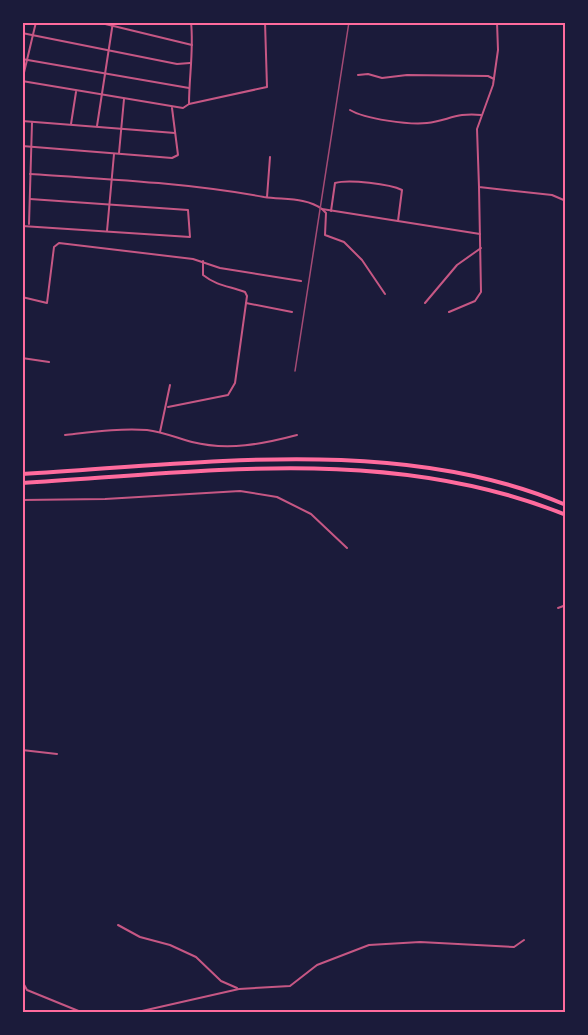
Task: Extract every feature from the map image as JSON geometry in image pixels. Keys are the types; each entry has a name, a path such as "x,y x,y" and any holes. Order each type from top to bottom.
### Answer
{"highway":[{"path":"22,474 255,460 357,461 404,464 457,473 545,496 566,505"},
{"path":"22,483 257,469 364,469 458,482 566,515"}],"street":[{"path":"36,22 22,81 172,108 183,108 189,104 267,87 265,22"},
{"path":"97,22 192,45"},
{"path":"189,104 191,22"},
{"path":"449,312 480,297 481,248 477,129 494,79 498,50 497,22"},
{"path":"97,126 112,24"},
{"path":"22,33 177,64 190,63"},
{"path":"22,58 189,88"},
{"path":"358,75 368,74 382,78 407,75 488,76 494,79"},
{"path":"71,124 76,91"},
{"path":"119,153 123,99"},
{"path":"22,146 172,158 178,154 172,108"},
{"path":"350,110 372,119 425,123 455,115 482,115"},
{"path":"22,121 175,133"},
{"path":"28,225 32,123"},
{"path":"107,231 114,153"},
{"path":"267,198 270,157"},
{"path":"22,168 30,169"},
{"path":"30,174 112,178 267,198 280,197 316,205 326,213 325,235 344,242 362,261 385,294"},
{"path":"331,211 335,183 386,186 402,190 398,221"},
{"path":"479,187 552,195 566,201"},
{"path":"22,226 190,237 188,210 30,199"},
{"path":"322,209 480,234"},
{"path":"22,297 47,303 51,260 54,247 59,243 203,261 220,268 301,281"},
{"path":"424,303 457,265 481,248"},
{"path":"168,407 228,395 235,383 246,303 245,292 222,288 203,275 203,261"},
{"path":"246,303 292,312"},
{"path":"22,357 49,362"},
{"path":"160,432 168,407 170,386"},
{"path":"65,435 107,430 160,432 194,442 226,446 252,445 297,435"},
{"path":"22,500 105,499 240,492 277,498 311,513 346,548"},
{"path":"558,608 566,606"},
{"path":"22,750 57,754"},
{"path":"118,924 140,938 170,945 196,957 221,981 239,989"},
{"path":"118,1012 142,1011 239,989 290,986 317,965 369,945 420,942 514,947 524,940"},
{"path":"22,981 27,990 81,1012"}],"railway":[{"path":"295,371 349,22"}]}
